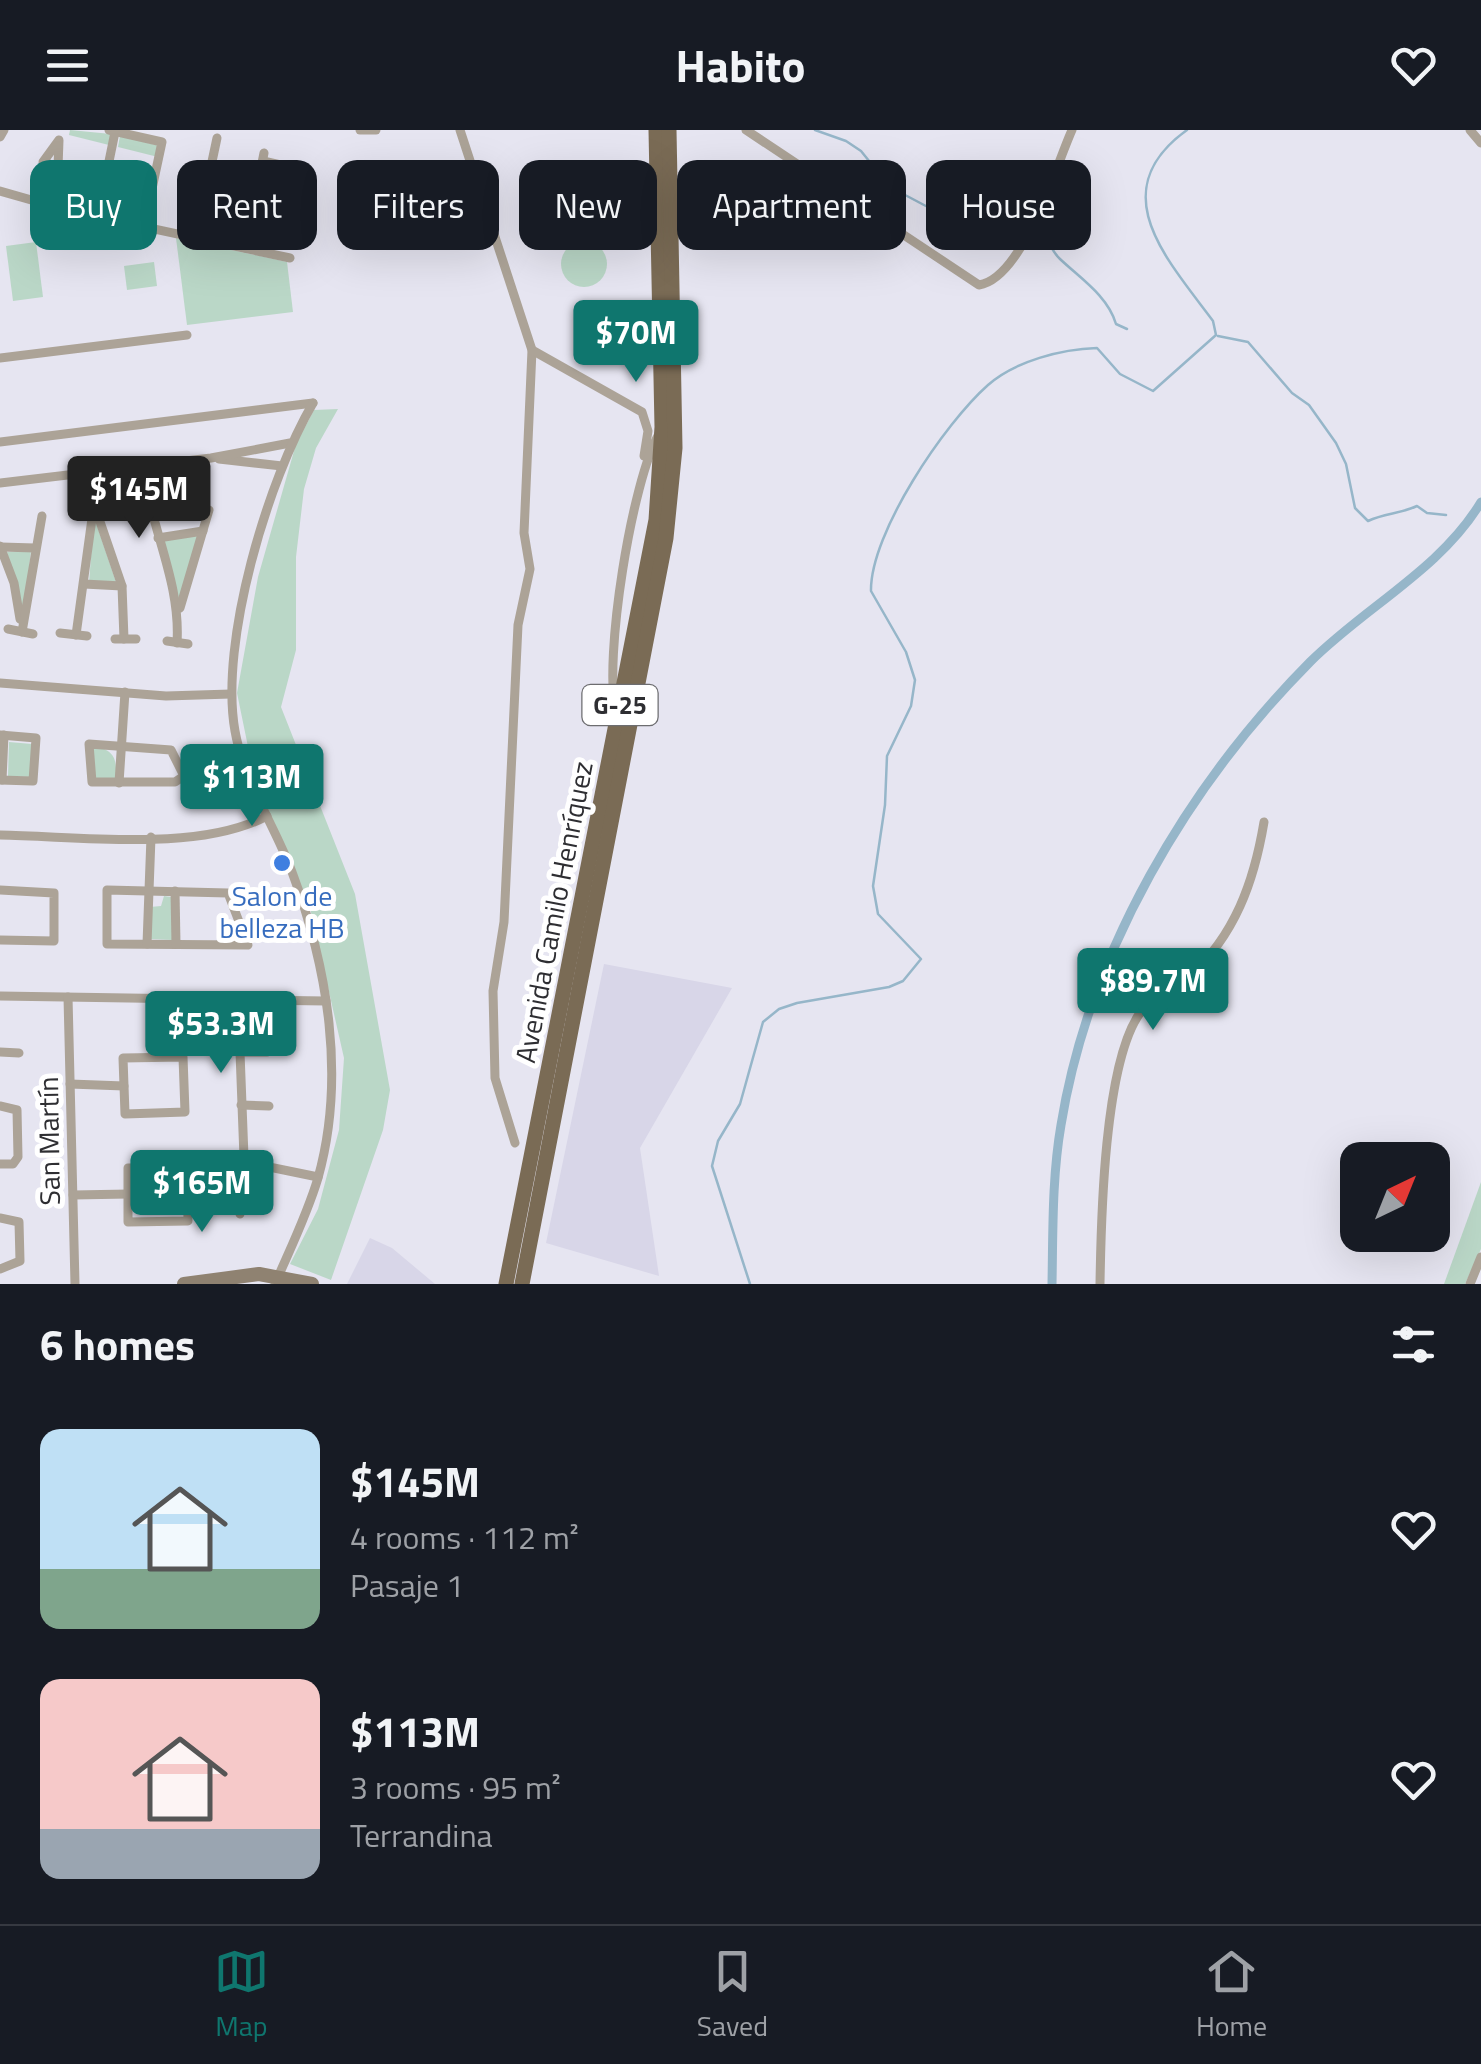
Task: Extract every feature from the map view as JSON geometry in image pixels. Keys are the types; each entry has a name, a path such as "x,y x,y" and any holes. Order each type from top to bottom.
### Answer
{"main road":[{"name":"Avenida Camilo Henríquez","path":"506,1284 653,546 662,427 656,130"},
{"name":"Avenida Camilo Henríquez","path":"522,1284 666,538 675,448 669,130"},
{"path":"184,1284 236,1275 312,1284"}],"street":[{"path":"0,137 4,130"},
{"path":"360,130 376,130"},
{"path":"460,130 532,350 524,533 530,569 518,625 504,922 492,992 496,1078 515,1143"},
{"path":"746,130 979,285 1002,274 1018,253 1072,130"},
{"path":"1470,130 1481,143"},
{"path":"108,160 112,131 162,142 157,165"},
{"path":"212,160 217,138"},
{"path":"0,191 30,198"},
{"path":"253,250 290,258"},
{"path":"0,358 187,335"},
{"path":"532,350 646,418 640,482 610,666 617,718"},
{"path":"0,442 313,403 282,466 240,617 231,694 242,762 300,892 326,1001 331,1098 318,1177 276,1280"},
{"path":"640,482 662,427"},
{"path":"0,483 211,458 290,443"},
{"path":"211,458 282,466"},
{"path":"143,464 158,538 179,611"},
{"path":"60,633 82,635 94,504 92,471"},
{"path":"94,504 122,586 119,639 136,639"},
{"path":"177,643 179,611 209,510"},
{"path":"28,633 35,548 42,516"},
{"path":"158,538 203,531"},
{"path":"28,633 1,547 35,548"},
{"path":"84,584 122,586"},
{"path":"8,630 28,633"},
{"path":"0,683 125,692 231,694"},
{"path":"119,783 125,692"},
{"path":"2,735 36,738 33,781 1,780 2,735"},
{"path":"90,744 120,744 171,750 184,776 175,782 92,782 90,744"},
{"path":"0,834 222,834 267,816"},
{"path":"1100,1284 1111,1124 1122,1063 1138,1016 1196,970 1220,941 1249,893 1264,822"},
{"path":"147,944 150,837"},
{"path":"0,890 54,893 54,941 0,940"},
{"path":"107,890 148,891 228,893 248,945 107,944 107,890"},
{"path":"175,891 176,944"},
{"path":"0,996 326,1001"},
{"name":"San Martín","path":"68,997 75,1284"},
{"path":"238,1000 244,1158 240,1214"},
{"path":"0,1052 20,1053"},
{"path":"240,1052 267,1052"},
{"path":"183,1057 185,1112 126,1114 124,1086 123,1058 183,1057"},
{"path":"70,1084 124,1086"},
{"path":"241,1105 269,1106"},
{"path":"0,1106 16,1110 18,1157 13,1164 0,1164"},
{"path":"244,1158 250,1163 318,1177"},
{"path":"187,1167 188,1221 128,1222 129,1194 128,1168 187,1167"},
{"path":"73,1195 129,1194"},
{"path":"0,1218 18,1218 20,1261 0,1268"},
{"path":"1470,1284 1481,1257"}],"shaded area":[{"path":"604,964 732,988 640,1148 659,1276 546,1243"},
{"path":"370,1238 392,1248 435,1284 347,1284"}],"green space":[{"path":"70,130 111,134 109,145 69,135"},
{"path":"120,136 160,146 158,157 118,147"},
{"path":"30,243 30,250 37,250 43,297 13,301 6,246"},
{"path":"178,250 232,250 287,262 293,312 187,325"},
{"path":"567,250 601,250 605,273 593,285 575,285 563,273 561,264"},
{"path":"154,262 157,286 127,290 124,266"},
{"path":"338,409 316,448 304,489 296,557 296,650 281,707 355,894 390,1090 383,1130 331,1280 290,1264 318,1209 339,1130 344,1058 310,908 254,776 237,693 258,577 296,444 314,410"},
{"path":"94,517 116,582 89,583"},
{"path":"204,531 180,609 161,538"},
{"path":"31,551 23,618 7,552"},
{"path":"9,742 32,744 31,777 8,776"},
{"path":"91,745 112,756 116,779 91,778"},
{"path":"164,896 171,897 173,940 149,939 150,907 161,906"},
{"path":"1481,1182 1481,1249 1465,1284 1444,1284"}],"waterway":[{"path":"815,130 861,151 890,187 926,206"},
{"path":"750,1284 712,1166 718,1141 740,1104 763,1022 779,1009 797,1003 889,987 903,981 921,959 878,914 873,886 885,805 887,756 911,706 915,680 906,652 871,591 883,540 913,480 951,425 999,377 1040,358 1097,348 1120,374 1153,391 1216,335 1213,321 1162,249 1146,201 1149,177 1162,153 1187,130"},
{"path":"1053,250 1100,296 1116,324 1127,329"},
{"path":"1218,336 1248,342 1292,393 1309,405 1336,443 1346,464 1355,508 1368,521 1417,506 1427,513 1446,515"},
{"path":"1052,1284 1056,1164 1075,1060 1120,935 1150,875 1185,817 1265,710 1331,642 1445,548 1481,502"}],"place":[{"name":"Salon de belleza HB","path":"282,863"}]}
